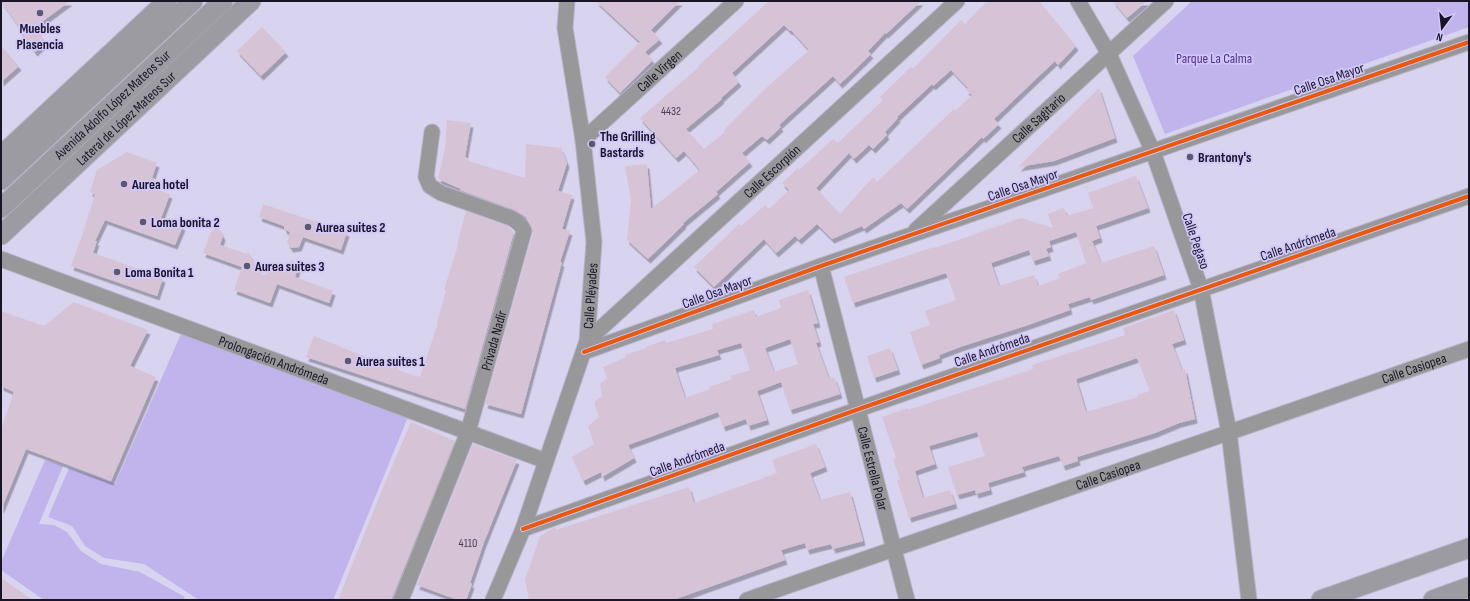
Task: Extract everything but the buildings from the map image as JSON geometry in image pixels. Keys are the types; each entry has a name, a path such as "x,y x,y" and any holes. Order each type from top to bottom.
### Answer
{"main road":[{"path":"127,62 169,1"},
{"path":"1,156 169,1"},
{"name":"Avenida Adolfo López Mateos Sur","path":"1,180 192,1"},
{"name":"Avenida Adolfo López Mateos Sur","path":"1,208 223,1"},
{"name":"Lateral de López Mateos Sur","path":"1,235 251,1"},
{"path":"1321,600 1469,548"},
{"path":"1433,600 1469,587"}],"street":[{"name":"Calle Pléyades","path":"493,600 523,529 586,347 594,242 583,140 565,28 567,1"},
{"name":"Calle Virgen","path":"583,140 736,1"},
{"name":"Calle Escorpión","path":"586,347 957,1"},
{"name":"Calle Pegaso","path":"1078,1 1108,54 1153,152 1201,289 1230,432 1249,600"},
{"name":"Calle Sagitario","path":"911,235 1166,1"},
{"name":"Calle Osa Mayor","path":"586,347 1469,42"},
{"name":"Privada Nadir","path":"401,600 468,432 524,231 520,224 511,218 441,193 430,186 426,177 432,132"},
{"name":"Calle Andrómeda","path":"523,529 858,409 1469,196"},
{"name":"Prolongación Andrómeda","path":"1,259 546,461"},
{"name":"Calle Estrella Polar","path":"821,266 908,600"},
{"name":"Calle Casiopea","path":"748,600 1469,349"}],"green space":[{"name":"Parque La Calma","path":"1192,1 1469,1 1469,27 1165,134 1133,56"},
{"path":"181,334 408,417 333,600 199,600 144,564 104,558 85,546 72,526 48,517 69,468 115,484"},
{"path":"45,460 63,466 39,524 54,525 67,532 81,551 101,564 140,572 185,597 183,600 44,600 1,570 1,562"}],"cycle path":[{"path":"584,352 821,266 1469,42"},
{"path":"523,529 859,409 1469,196"}],"place":[{"name":"Muebles Plasencia","path":"40,13"},
{"name":"The Grilling Bastards","path":"592,144"},
{"name":"Brantony's","path":"1190,157"},
{"name":"Aurea hotel","path":"124,184"},
{"name":"Loma bonita 2","path":"143,222"},
{"name":"Aurea suites 2","path":"308,227"},
{"name":"Aurea suites 3","path":"247,266"},
{"name":"Loma Bonita 1","path":"117,272"},
{"name":"Aurea suites 1","path":"348,361"}]}
